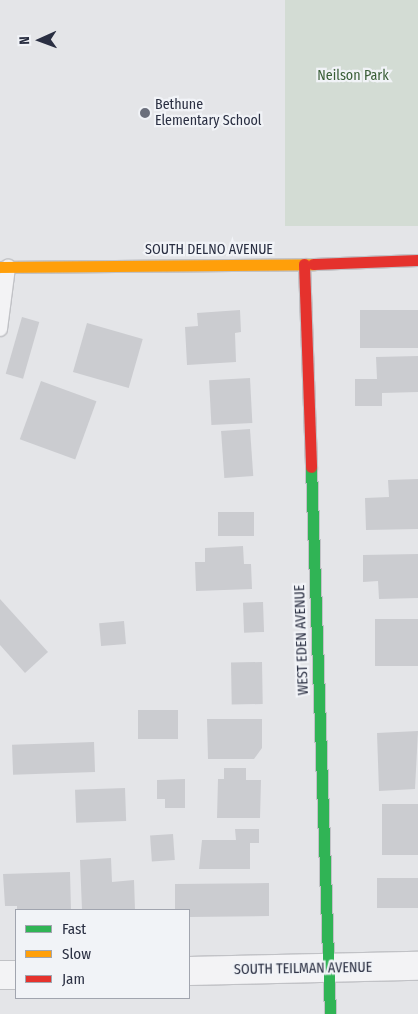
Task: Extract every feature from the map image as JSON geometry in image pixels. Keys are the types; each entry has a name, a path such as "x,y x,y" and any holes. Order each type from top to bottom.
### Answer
{"street":[{"name":"SOUTH DELNO AVENUE","path":"4,267 304,264 418,260"},
{"name":"WEST EDEN AVENUE","path":"304,264 330,1014"},
{"name":"SOUTH TEILMAN AVENUE","path":"190,971 418,966"},
{"path":"0,976 15,975"}],"lane":[{"path":"0,328 4,267"}],"green space":[{"name":"Neilson Park","path":"285,0 418,0 418,226 285,226"}],"building":[{"path":"240,310 241,332 235,333 236,362 187,365 185,327 198,326 197,313"},
{"path":"360,310 418,310 418,348 360,348"},
{"path":"22,317 39,322 23,379 6,374"},
{"path":"87,323 143,339 129,388 73,372"},
{"path":"418,356 418,392 382,393 382,406 355,406 355,379 377,379 376,357"},
{"path":"250,378 252,423 211,425 209,380"},
{"path":"41,381 96,401 75,459 20,439"},
{"path":"250,429 253,476 224,478 221,431"},
{"path":"418,479 418,529 366,530 365,498 389,497 388,480"},
{"path":"218,512 254,512 254,536 218,536"},
{"path":"243,546 244,564 251,564 252,589 196,591 195,562 205,562 205,548"},
{"path":"418,554 418,598 379,599 378,581 363,582 363,555"},
{"path":"0,599 48,652 25,673 0,645"},
{"path":"263,602 264,632 244,633 243,603"},
{"path":"375,619 418,619 418,666 375,666"},
{"path":"124,621 126,644 101,646 99,623"},
{"path":"262,662 263,704 232,705 231,663"},
{"path":"138,710 178,710 178,739 138,739"},
{"path":"207,719 262,719 262,748 254,759 208,759"},
{"path":"418,731 415,789 379,791 377,733"},
{"path":"94,742 95,772 13,775 12,745"},
{"path":"224,768 246,768 246,780 261,780 260,818 217,818 218,779 224,779"},
{"path":"185,779 185,808 165,808 165,799 157,799 157,780"},
{"path":"125,788 126,821 76,823 75,790"},
{"path":"382,804 418,804 418,855 382,855"},
{"path":"235,829 259,829 259,843 250,843 250,869 199,869 202,840 236,840"},
{"path":"173,834 175,860 152,862 150,836"},
{"path":"111,858 112,882 134,880 135,909 82,909 80,860"},
{"path":"70,872 71,909 17,909 17,906 5,906 3,874"},
{"path":"377,878 418,878 418,908 377,908"},
{"path":"269,883 269,916 190,917 190,909 175,909 175,884"}],"traffic: fast":[{"path":"311,467 330,1014"}],"traffic: slow":[{"path":"0,267 313,264"}],"traffic: jam":[{"path":"313,264 418,260"},
{"path":"304,264 311,467"}],"place":[{"name":"Bethune Elementary School","path":"145,113"}]}
